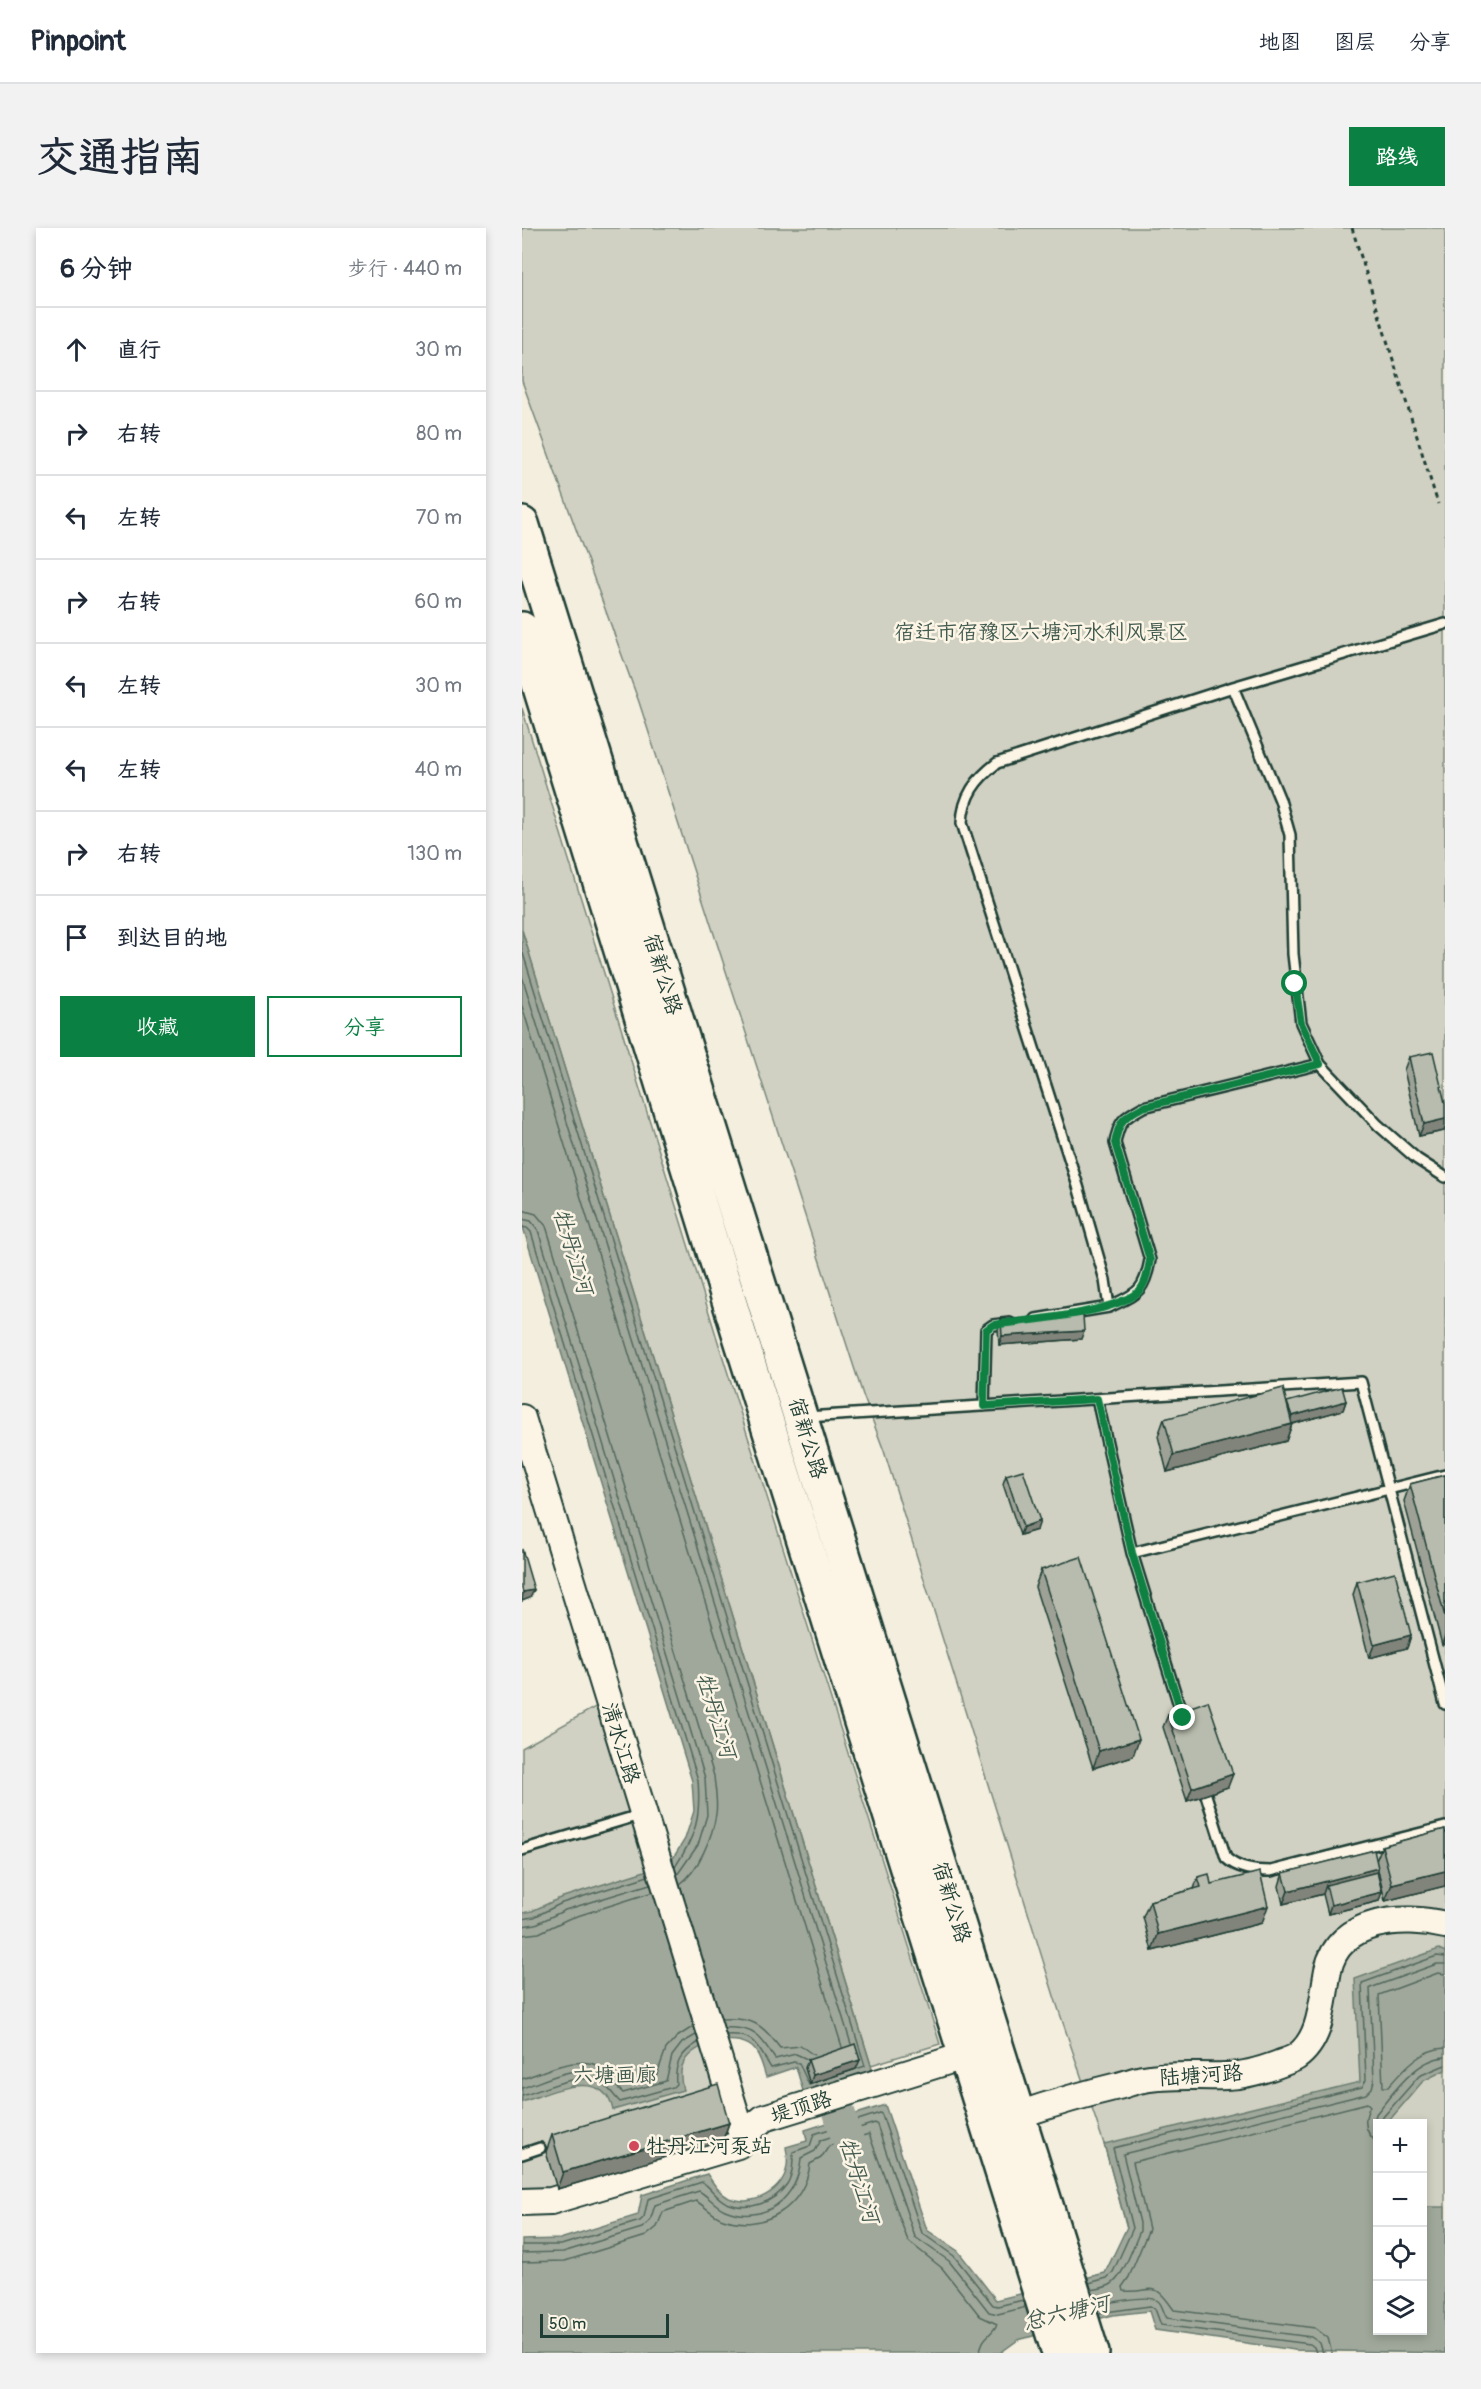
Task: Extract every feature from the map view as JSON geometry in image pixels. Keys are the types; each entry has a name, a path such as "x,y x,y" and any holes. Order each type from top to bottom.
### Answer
{"highway":[{"name":"宿新公路","path":"522,524 785,1423 1019,2174 1059,2353"},
{"name":"宿新公路","path":"522,629 785,1423 1018,2115 1019,2174 1092,2353"}],"street":[{"name":"清水江路","path":"522,1418 743,2138"},
{"name":"陆塘河路","path":"1018,2115 1083,2093 1143,2079 1227,2076 1272,2067 1295,2058 1315,2035 1325,1994 1328,1968 1338,1948 1351,1935 1389,1921 1419,1919 1445,1925"},
{"name":"堤顶路","path":"522,2202 551,2201 738,2145 756,2124 772,2115 951,2060"}],"lane":[{"path":"1109,1307 1105,1280 1078,1186 969,848 962,823 965,801 984,773 996,763 1233,687 1445,624"},
{"path":"1233,687 1280,800 1290,835 1295,984 1301,1023 1320,1064 1378,1125 1417,1159 1445,1177"},
{"path":"1028,1320 1109,1307 1138,1293 1147,1275 1150,1260 1115,1143 1118,1128 1125,1117 1152,1104 1320,1064"},
{"path":"984,1406 986,1330 993,1325 1016,1322"},
{"path":"785,1423 984,1406 1361,1382 1445,1704"},
{"path":"1097,1399 1132,1553 1183,1718"},
{"path":"1132,1553 1445,1475"},
{"path":"1206,1796 1226,1858 1234,1865 1260,1871 1271,1871 1445,1827"},
{"path":"522,1850 643,1814"},
{"path":"522,2154 540,2148"}],"path":[{"path":"1352,228 1438,504"}],"green space":[{"name":"宿迁市宿豫区六塘河水利风景区","path":"522,228 1445,228 1445,2353 1295,2350 1139,2272 1104,2144 1055,1999 884,1451 863,1395 639,702 522,381"},
{"path":"522,708 719,1345 940,2044 871,2065 522,930"},
{"name":"六塘画廊","path":"597,1706 733,2138 548,2194 522,2194 522,1748"}],"water":[{"path":"522,930 873,2072 804,2094 796,2067 766,2077 759,2057 752,2047 735,2041 725,2041 705,2045 689,2055 681,2069 683,2090 613,2110 607,2097 598,2089 587,2086 560,2089 522,2102 522,1913 532,1911 560,1898 670,1863 685,1839 694,1811 692,1781 522,1224"},
{"name":"总六塘河","path":"1439,1949 1445,1952 1445,2070 1423,2081 1390,2119 1373,2119 1373,2335 1427,2335 1427,2207 1445,2207 1445,2353 1295,2350 1155,2330 1149,2311 1113,2315 1018,2340 1000,2353 522,2353 522,2240 560,2239 638,2215 642,2195 707,2174 719,2191 729,2198 738,2201 757,2199 766,2195 780,2183 787,2166 786,2147 807,2141 805,2130 885,2105 927,2230 958,2251 996,2300 1105,2273 1127,2227 1104,2144 1360,2082 1355,1979"}],"building":[{"path":"1433,1052 1445,1103 1445,1119 1424,1124 1409,1057"},
{"path":"1083,1315 1084,1331 1002,1336 1001,1320"},
{"path":"1342,1387 1346,1401 1292,1416 1287,1402"},
{"path":"1283,1388 1292,1424 1174,1455 1164,1419"},
{"path":"1023,1470 1040,1521 1023,1527 1006,1475"},
{"path":"1445,1475 1445,1617 1410,1484"},
{"path":"522,1549 534,1590 523,1592 522,1589"},
{"path":"1081,1557 1139,1739 1099,1751 1041,1570"},
{"path":"1395,1572 1411,1635 1374,1645 1357,1582"},
{"path":"1208,1701 1233,1774 1192,1788 1168,1715"},
{"path":"1445,1829 1445,1871 1392,1884 1382,1846"},
{"path":"1374,1850 1378,1868 1288,1891 1283,1873"},
{"path":"1260,1872 1268,1906 1158,1934 1150,1901 1201,1887 1198,1877 1209,1874 1211,1884"},
{"path":"1377,1872 1382,1892 1331,1905 1326,1885"},
{"path":"855,2044 860,2060 813,2075 808,2060"},
{"path":"718,2084 729,2123 563,2172 552,2135"}],"waterway":[{"name":"牡丹江河","path":"825,2067 854,2160"}],"place":[{"name":"牡丹江河泵站","path":"634,2146"}],"route":[{"path":"1183,1718 1132,1553 1097,1399 984,1406 986,1330 993,1325 1109,1307 1138,1293 1147,1275 1150,1260 1115,1143 1118,1128 1125,1117 1143,1107 1320,1064 1301,1023 1295,984"}]}
